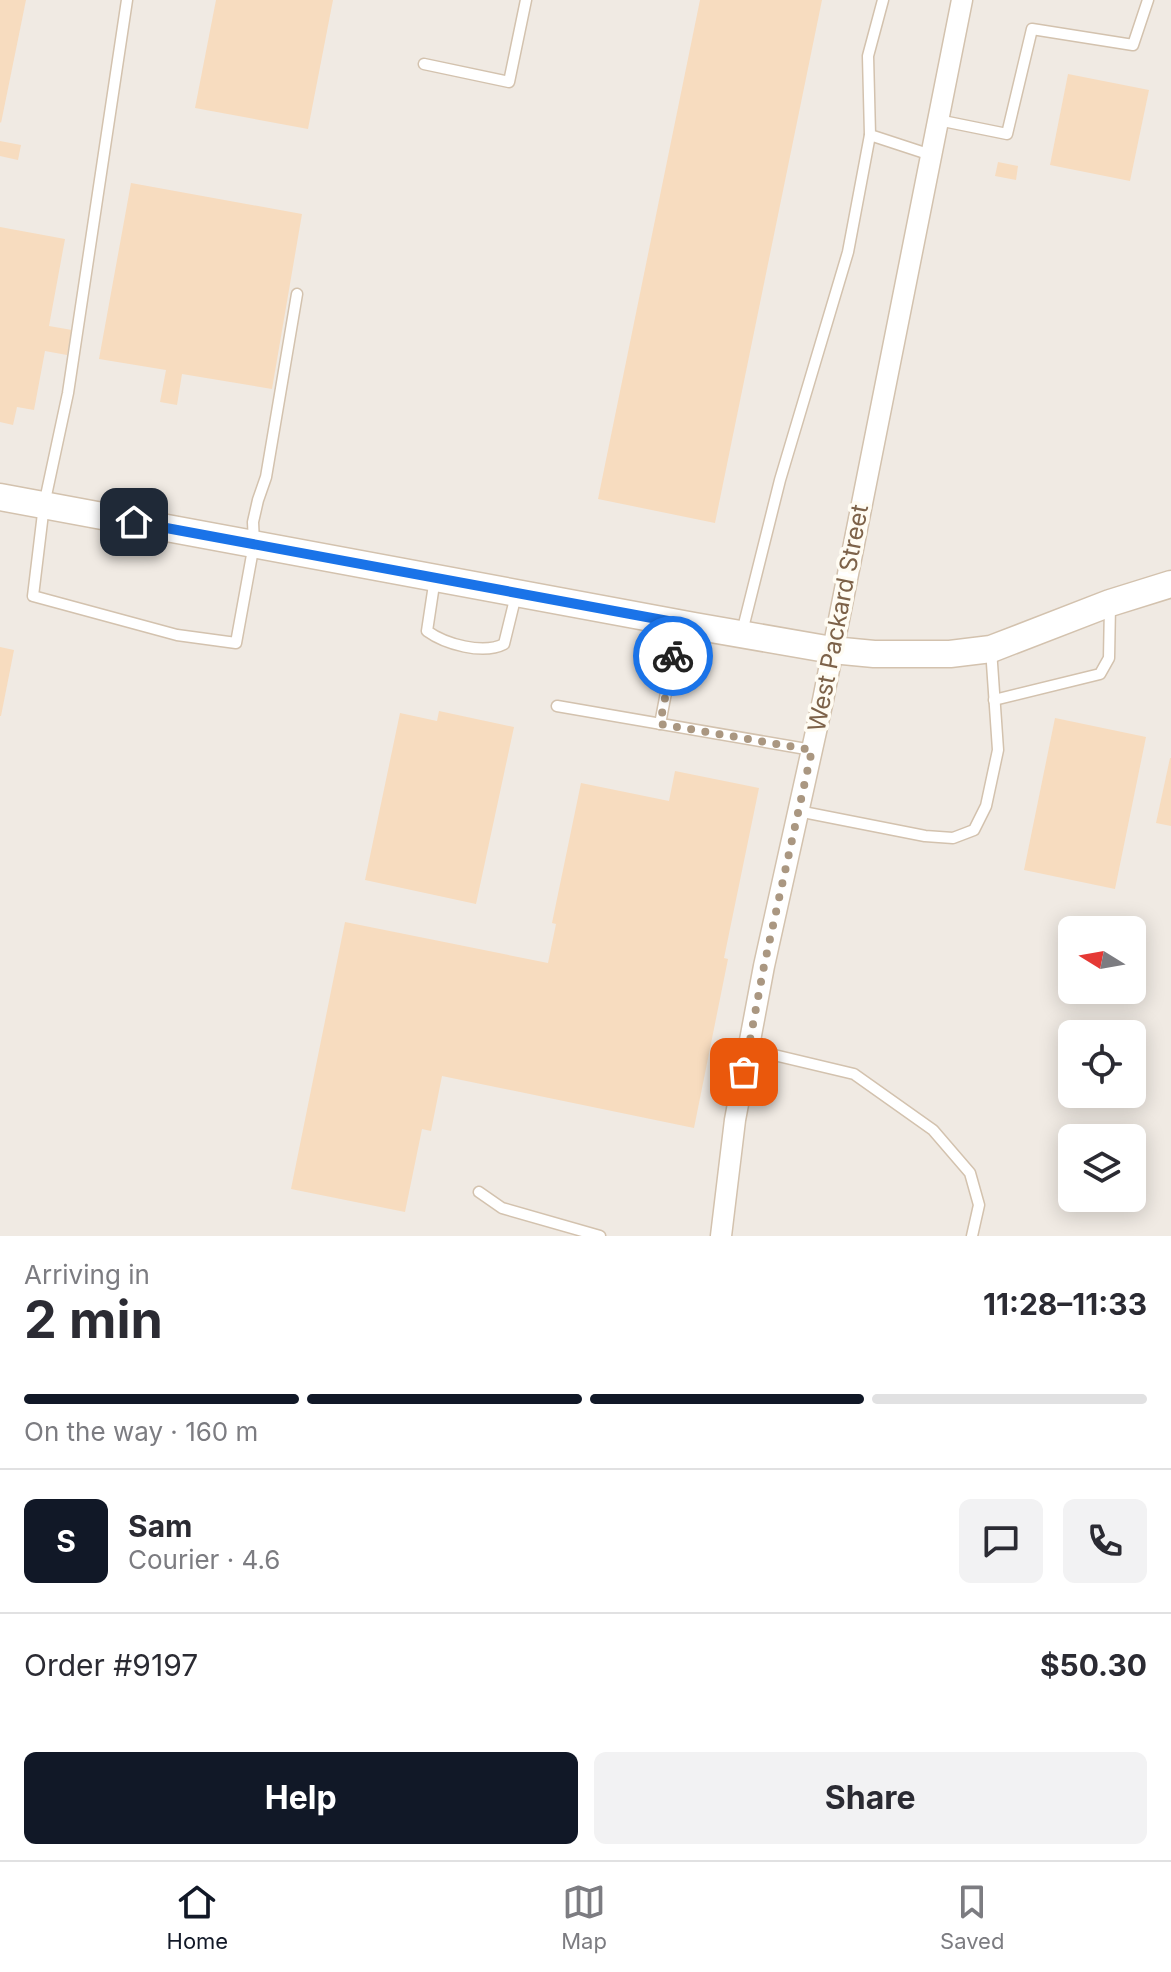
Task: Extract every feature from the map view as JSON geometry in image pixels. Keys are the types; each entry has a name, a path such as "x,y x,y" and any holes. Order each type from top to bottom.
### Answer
{"street":[{"name":"West Packard Street","path":"721,1236 735,1120 962,0"},
{"path":"0,497 832,650 922,655 991,649 1110,603 1171,584"}],"lane":[{"path":"127,0 68,393 44,505 33,596 177,635 236,643 254,544 253,522 266,477 297,294"},
{"path":"424,64 509,82 526,0"},
{"path":"741,634 780,480 848,252 870,135 868,56 883,0"},
{"path":"938,120 1007,134 1032,29 1133,45 1148,0"},
{"path":"870,135 931,155"},
{"path":"435,578 427,631 440,641 494,650 504,644 516,593"},
{"path":"994,700 1100,674 1109,658 1110,603"},
{"path":"660,724 679,623"},
{"path":"798,811 925,836 953,838 974,830 986,806 998,750 991,649"},
{"path":"557,706 812,750"},
{"path":"749,1049 854,1074 933,1130 970,1173 979,1205 972,1236"},
{"path":"479,1192 502,1208 600,1236"}],"shaded area":[{"path":"0,0 1171,0 1171,1236 0,1236"}],"building":[{"path":"0,0 26,0 1,123 0,122"},
{"path":"216,0 333,0 308,129 195,108"},
{"path":"700,0 822,0 715,523 598,499"},
{"path":"1068,74 1149,90 1130,181 1050,165"},
{"path":"0,141 21,145 18,160 0,156"},
{"path":"998,162 1018,166 1016,180 995,176"},
{"path":"131,183 302,214 272,389 182,374 177,405 160,402 166,370 99,359"},
{"path":"0,227 65,239 49,326 72,330 67,355 45,351 34,410 17,407 13,425 0,422"},
{"path":"0,647 14,650 1,716 0,716"},
{"path":"439,711 514,727 476,904 365,880 400,713 437,721"},
{"path":"1055,718 1146,737 1115,889 1024,870"},
{"path":"1171,758 1171,826 1156,823"},
{"path":"675,771 759,788 724,958 728,959 694,1128 442,1076 431,1131 422,1129 405,1212 291,1189 345,922 548,963 556,924 552,923 581,783 669,801"}],"way so far":[{"path":"673,656 660,724 812,750 744,1072"}],"route":[{"path":"134,522 679,623 673,656"}]}
